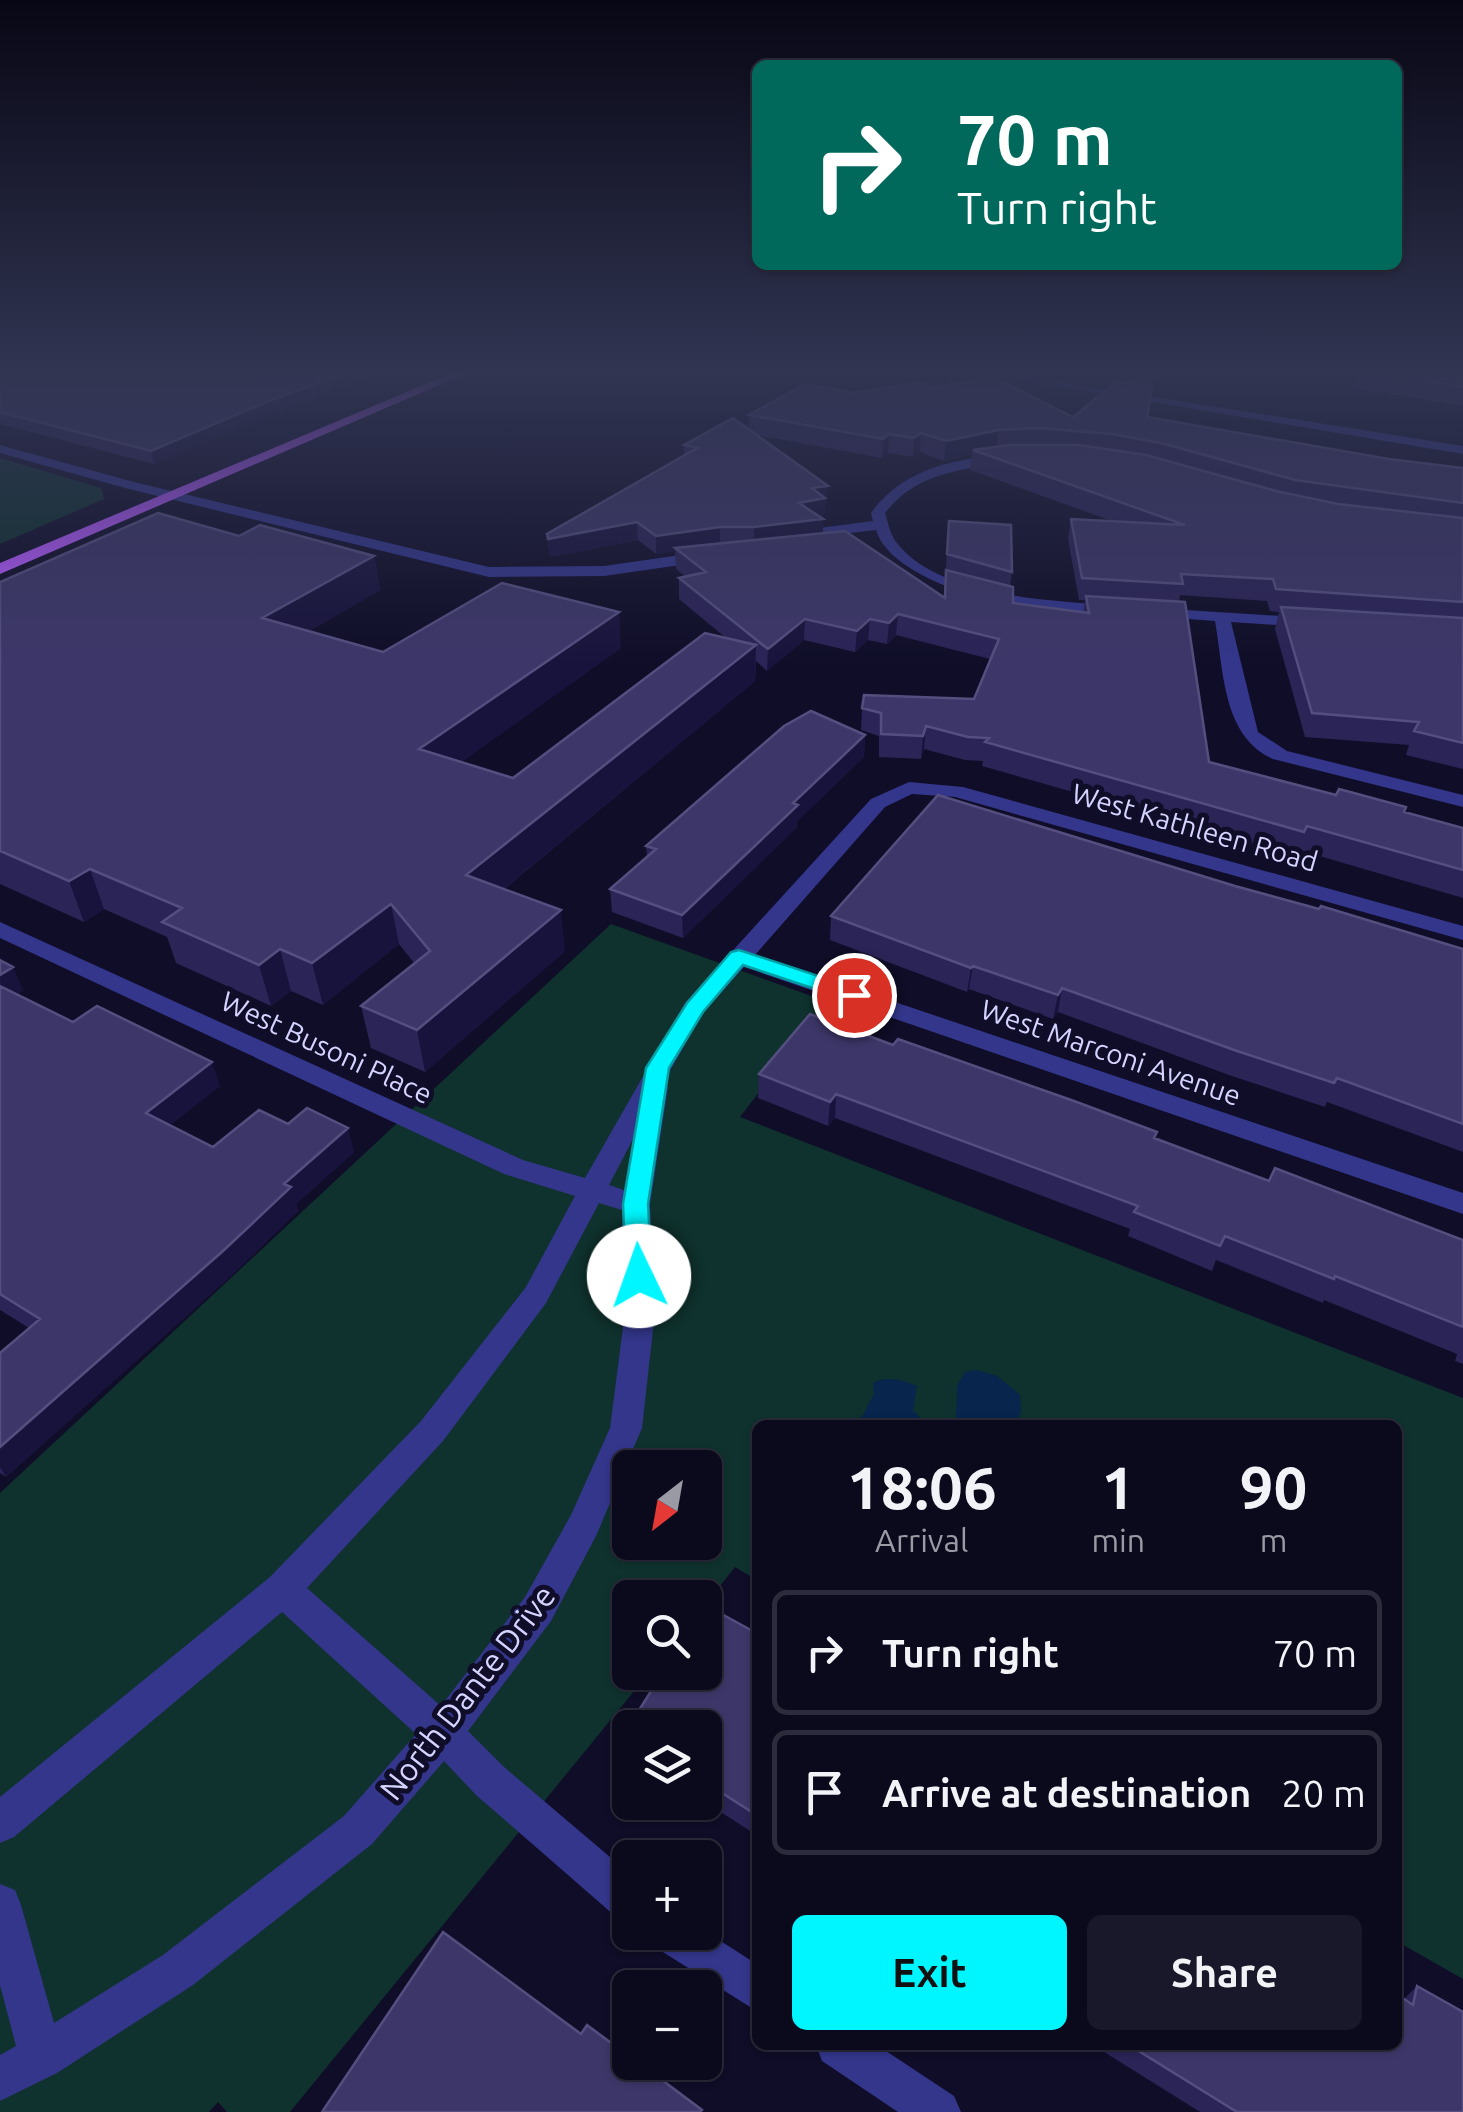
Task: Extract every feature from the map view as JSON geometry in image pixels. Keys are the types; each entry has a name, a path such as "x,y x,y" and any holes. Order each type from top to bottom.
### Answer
{"main road":[{"path":"0,570 236,469"}],"street":[{"path":"74,469 460,567 522,574 604,571 721,554"},
{"path":"948,469 923,476 884,502 878,513 881,531 898,554 920,570 957,586 1026,602 1125,611"},
{"path":"775,538 881,531"},
{"path":"788,550 881,531"},
{"path":"1144,612 1334,624"},
{"path":"1222,617 1244,723 1250,738 1261,747 1463,800"},
{"name":"West Kathleen Road","path":"909,788 956,791 1463,933"},
{"name":"North Dante Drive","path":"0,1822 282,1589 432,1431 536,1294 694,1008 878,803 909,788"},
{"name":"West Busoni Place","path":"0,928 514,1167 636,1204"},
{"name":"West Marconi Avenue","path":"739,957 1463,1204"},
{"name":"North Dante Drive","path":"0,2078 42,2057 178,1970 358,1830 443,1732 538,1609 584,1525 626,1428 640,1312 636,1204 658,1068"},
{"path":"282,1589 443,1732 503,1792 612,1886"},
{"path":"0,1905 42,2057"},
{"path":"697,1950 752,1987"},
{"path":"845,2050 938,2112"}],"green space":[{"path":"0,469 36,469 101,488 104,499 0,544"},
{"path":"611,924 828,1002 740,1117 1463,1398 1463,1979 1402,1944 1402,1420 752,1420 752,1577 735,1567 722,1583 722,1580 612,1580 612,1690 635,1690 619,1710 612,1710 612,1718 290,2112 227,2112 218,2102 209,2112 0,2112 0,1493"}],"water":[{"path":"977,1370 997,1376 1020,1395 1017,1420 954,1420 957,1386 965,1372"},
{"path":"889,1379 917,1386 913,1410 922,1420 852,1420 862,1417 874,1394 873,1383"}],"building":[{"path":"661,469 804,469 828,486 812,488 825,498 799,503 823,519 656,536 637,522 548,539 547,534"},
{"path":"1025,469 1195,469 1338,504 1463,518 1463,602 1276,589 1273,579 1181,574 1183,584 1082,578 1071,519 1185,525"},
{"path":"1254,469 1463,469 1463,503 1295,480"},
{"path":"158,513 239,536 260,525 374,556 262,618 383,652 502,583 619,612 419,749 513,778 705,633 756,645 466,875 561,910 417,1030 361,1006 430,951 391,904 312,963 280,949 259,965 162,922 182,908 90,869 69,881 0,851 0,582"},
{"path":"949,521 1011,525 1012,572 947,554"},
{"path":"845,531 945,598 946,570 1013,587 1013,603 1089,613 1086,596 1185,602 1209,762 1336,795 1339,789 1463,828 1463,870 1307,826 1304,832 985,742 989,738 926,726 923,736 881,734 881,713 862,708 864,695 974,699 999,639 898,614 889,623 870,619 857,631 805,619 768,649 679,578 706,572 675,548"},
{"path":"1281,607 1463,618 1463,743 1414,731 1419,722 1312,713"},
{"path":"811,711 865,735 682,915 610,889 656,849 646,846 784,726"},
{"path":"938,795 1235,886 1319,909 1321,906 1463,949 1463,1124 1337,1078 1334,1083 1237,1051 1062,988 1058,995 971,968 831,916"},
{"path":"0,960 13,967 0,975"},
{"path":"0,986 73,1022 97,1006 212,1062 146,1113 213,1147 259,1110 288,1124 307,1108 348,1128 284,1184 291,1187 223,1251 0,1447 0,1353 40,1319 0,1294"},
{"path":"810,1014 893,1045 898,1039 1074,1101 1157,1132 1154,1138 1269,1181 1275,1168 1463,1240 1463,1327 1225,1236 1220,1246 1134,1212 1138,1206 836,1094 830,1102 759,1074"},
{"path":"722,1614 752,1631 752,1812 722,1793 722,1710 639,1710 652,1690 722,1690"},
{"path":"443,1932 581,2034 587,2025 612,2044 612,2080 662,2080 702,2110 700,2112 322,2112"},
{"path":"1417,1986 1463,2012 1463,2112 1237,2112 1137,2050 1402,2050 1402,1998 1413,2005"}],"route":[{"path":"639,1276 636,1204 658,1068 694,1008 739,957 854,995"}]}
